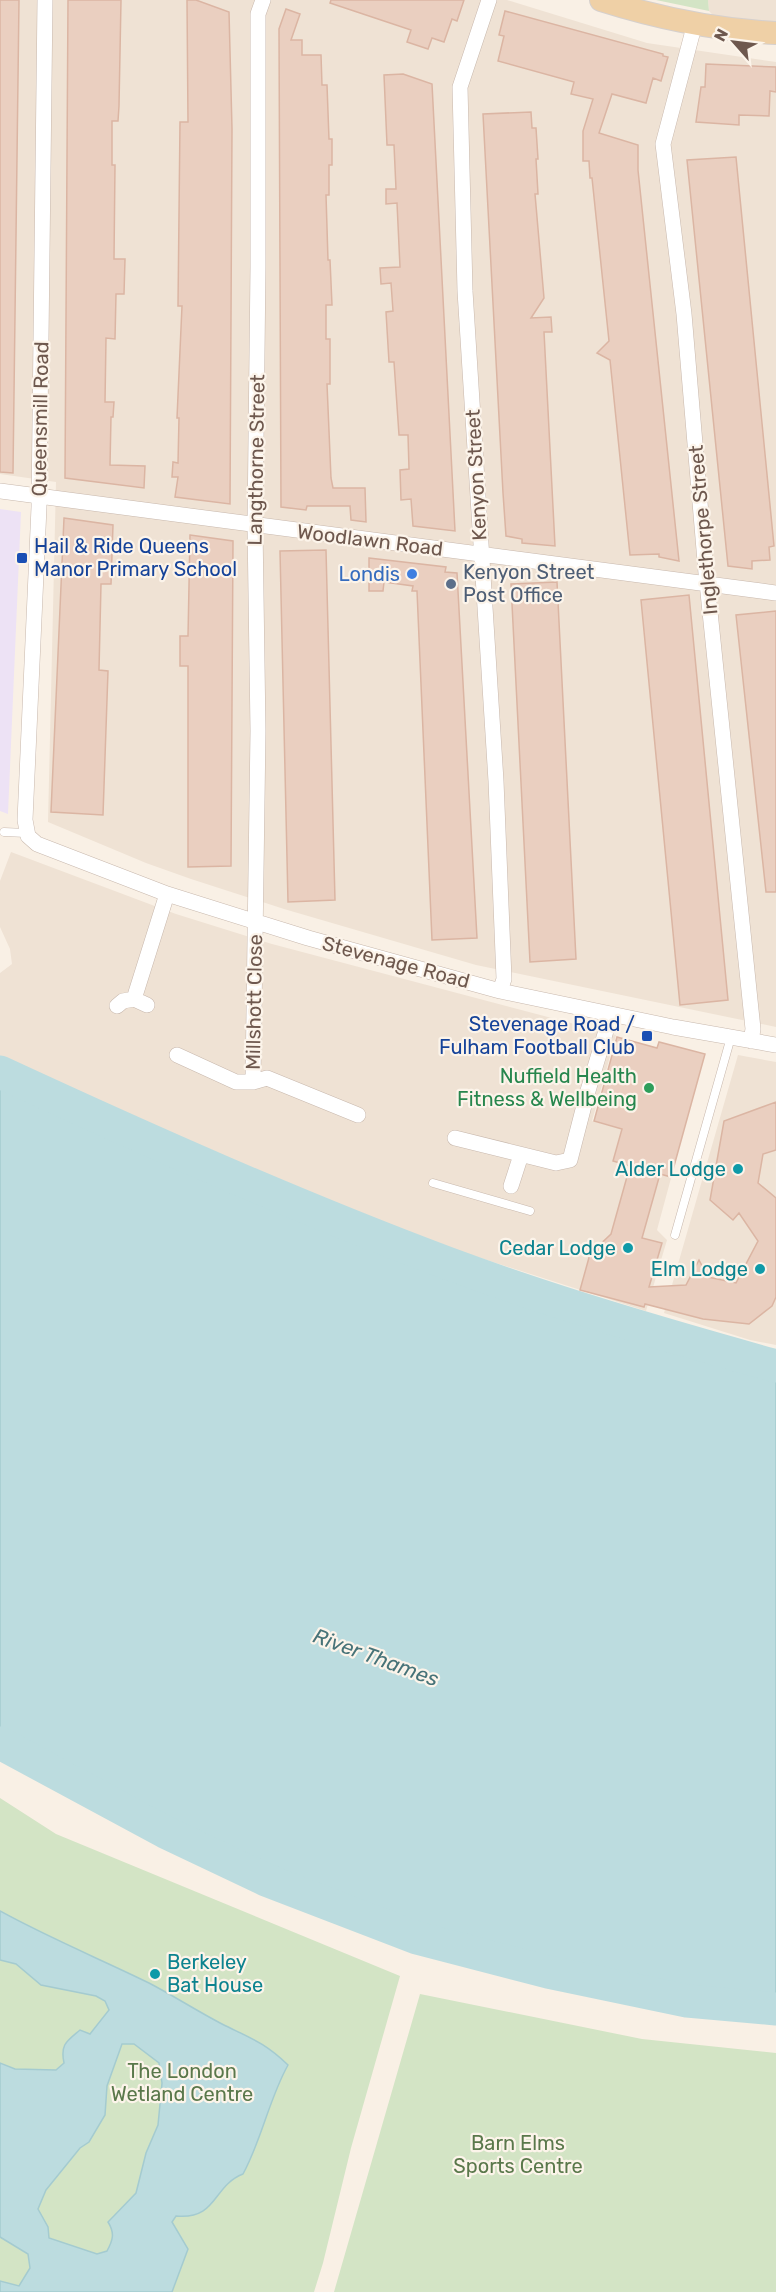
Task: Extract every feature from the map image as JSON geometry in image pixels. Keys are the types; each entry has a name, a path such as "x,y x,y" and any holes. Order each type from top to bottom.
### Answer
{"main road":[{"path":"601,0 628,9 736,31 776,33"}],"street":[{"name":"Queensmill Road","path":"27,834 25,820 39,496 45,0"},
{"name":"Langthorne Street","path":"256,922 258,731 255,526 258,14 263,0"},
{"name":"Kenyon Street","path":"489,0 460,87 465,291 496,781 504,979 500,991"},
{"name":"Inglethorpe Street","path":"695,23 663,144 684,314 708,585 753,1029 751,1041"},
{"name":"Woodlawn Road","path":"0,491 776,593"},
{"name":"Stevenage Road","path":"27,834 37,844 167,894 256,922 500,991 776,1045"},
{"path":"117,1006 123,1001 140,1002 167,894"},
{"name":"Millshott Close","path":"253,1082 256,922"},
{"path":"455,1138 556,1163 570,1160 610,1014"},
{"name":"Millshott Close","path":"177,1055 237,1082 253,1082 267,1078 358,1115"},
{"path":"511,1186 521,1155"}],"lane":[{"path":"4,832 27,834"},
{"path":"675,1235 731,1037"},
{"path":"433,1183 530,1211"},
{"path":"506,1204 511,1186"}],"shaded area":[{"path":"0,0 507,0 647,43 776,62 776,1027 476,965 284,909 191,879 48,822 56,482 0,474"},
{"path":"708,0 776,0 776,27 719,22 709,11"},
{"path":"0,509 21,512 8,814 0,811"},
{"path":"11,852 176,914 272,944 616,1035 592,1121 680,1145 657,1230 667,1240 646,1311 409,1235 135,1120 0,1057 0,973 12,964 10,949 0,927 0,881"},
{"path":"738,1055 776,1062 776,1345 750,1340 664,1313"}],"green space":[{"path":"656,0 708,0 709,11"},
{"name":"The London Wetland Centre","path":"0,1798 56,1834 400,1976 351,2148 314,2292 0,2292"},
{"name":"Barn Elms Sports Centre","path":"420,1994 642,2039 776,2053 776,2292 334,2292"}],"water":[{"name":"River Thames","path":"0,1072 278,1195 447,1263 610,1318 776,1366 776,2008 687,2001 548,1972 417,1938 266,1880 165,1832 0,1743"},
{"path":"0,1911 158,1988 256,2041 288,2065 243,2174 225,2186 214,2201 200,2213 176,2216 172,2222 188,2249 172,2292 0,2292 0,2281 19,2286 30,2268 28,2254 0,2237 0,2063 15,2069 56,2070 64,2063 63,2051 68,2040 80,2030 90,2034 109,2010 105,2001 96,1996 41,1985 16,1964 0,1960","holes":["122,2044 134,2044 159,2063 162,2083 158,2125 146,2153 136,2193 108,2222 112,2233 111,2243 107,2251 97,2254 49,2238 48,2227 38,2209 46,2190 80,2148 89,2142 105,2115 107,2086"]}],"building":[{"path":"0,0 19,0 13,473 0,472"},
{"path":"68,0 121,0 119,106 118,121 112,121 112,165 115,165 114,259 125,259 124,294 116,294 115,339 106,338 105,402 114,402 113,417 111,417 110,465 145,466 144,488 65,478"},
{"path":"187,0 196,0 229,12 232,129 230,504 175,497 178,477 172,477 173,462 178,463 179,418 177,418 182,306 178,306 180,122 188,122"},
{"path":"331,0 464,0 457,21 452,19 444,42 432,38 428,49 407,42 411,30 330,3"},
{"path":"286,9 300,14 291,40 302,40 302,55 321,55 322,85 327,85 329,139 332,139 329,195 326,195 332,305 326,305 326,339 330,339 330,384 327,384 331,478 333,488 365,488 366,522 351,520 350,506 307,506 306,510 281,507 279,29"},
{"path":"505,11 668,57 661,81 653,78 646,103 612,94 599,133 638,145 638,170 679,561 659,557 659,554 630,555 610,360 597,353 609,341 592,178 590,178 589,161 583,161 583,131 593,99 571,94 574,82 498,61 504,36 499,35"},
{"path":"706,64 776,67 776,92 770,91 769,116 739,115 739,125 696,122 701,87 705,87"},
{"path":"403,74 432,84 455,531 413,526 411,499 401,500 400,470 409,469 408,435 399,435 394,362 389,362 386,312 393,311 391,283 381,284 380,268 400,267 397,203 386,204 386,189 396,189 394,145 387,145 384,75"},
{"path":"531,112 532,128 536,128 538,194 535,194 544,298 531,318 551,317 552,332 544,332 555,546 522,543 522,539 506,536 503,493 483,114"},
{"path":"736,157 774,546 769,547 770,560 752,561 752,569 728,566 687,160"},
{"path":"64,518 113,525 111,584 101,584 99,670 108,671 103,815 51,812"},
{"path":"190,535 233,541 231,866 188,867 188,666 180,666 180,636 188,636"},
{"path":"326,550 335,900 288,902 280,551"},
{"path":"369,558 446,567 445,572 457,573 477,938 432,940 417,591 412,591 413,586 384,582 383,591 369,591"},
{"path":"557,582 576,959 530,962 511,584"},
{"path":"689,595 728,1000 680,1005 641,600"},
{"path":"776,611 776,892 766,892 736,615"},
{"path":"617,1037 657,1048 659,1042 705,1054 671,1177 660,1174 642,1238 662,1243 649,1287 686,1285 699,1260 708,1277 736,1283 758,1241 739,1213 733,1220 710,1200 724,1121 776,1102 776,1150 763,1154 758,1183 776,1198 776,1297 772,1306 749,1324 703,1319 645,1304 644,1307 580,1290 590,1254 611,1234 630,1166 613,1161 622,1129 594,1121"}],"waterway":[{"path":"0,1072 222,1172 447,1263 610,1318 776,1366"},
{"path":"0,1743 165,1832 266,1880 417,1938 548,1972 687,2001 776,2009"}],"place":[{"name":"Hail & Ride Queens Manor Primary School","path":"22,558"},
{"name":"Londis","path":"412,574"},
{"name":"Kenyon Street Post Office","path":"451,584"},
{"name":"Stevenage Road / Fulham Football Club","path":"647,1036"},
{"name":"Nuffield Health Fitness & Wellbeing","path":"649,1088"},
{"name":"Alder Lodge","path":"738,1169"},
{"name":"Cedar Lodge","path":"628,1248"},
{"name":"Elm Lodge","path":"760,1269"},
{"name":"Berkeley Bat House","path":"155,1974"}]}
